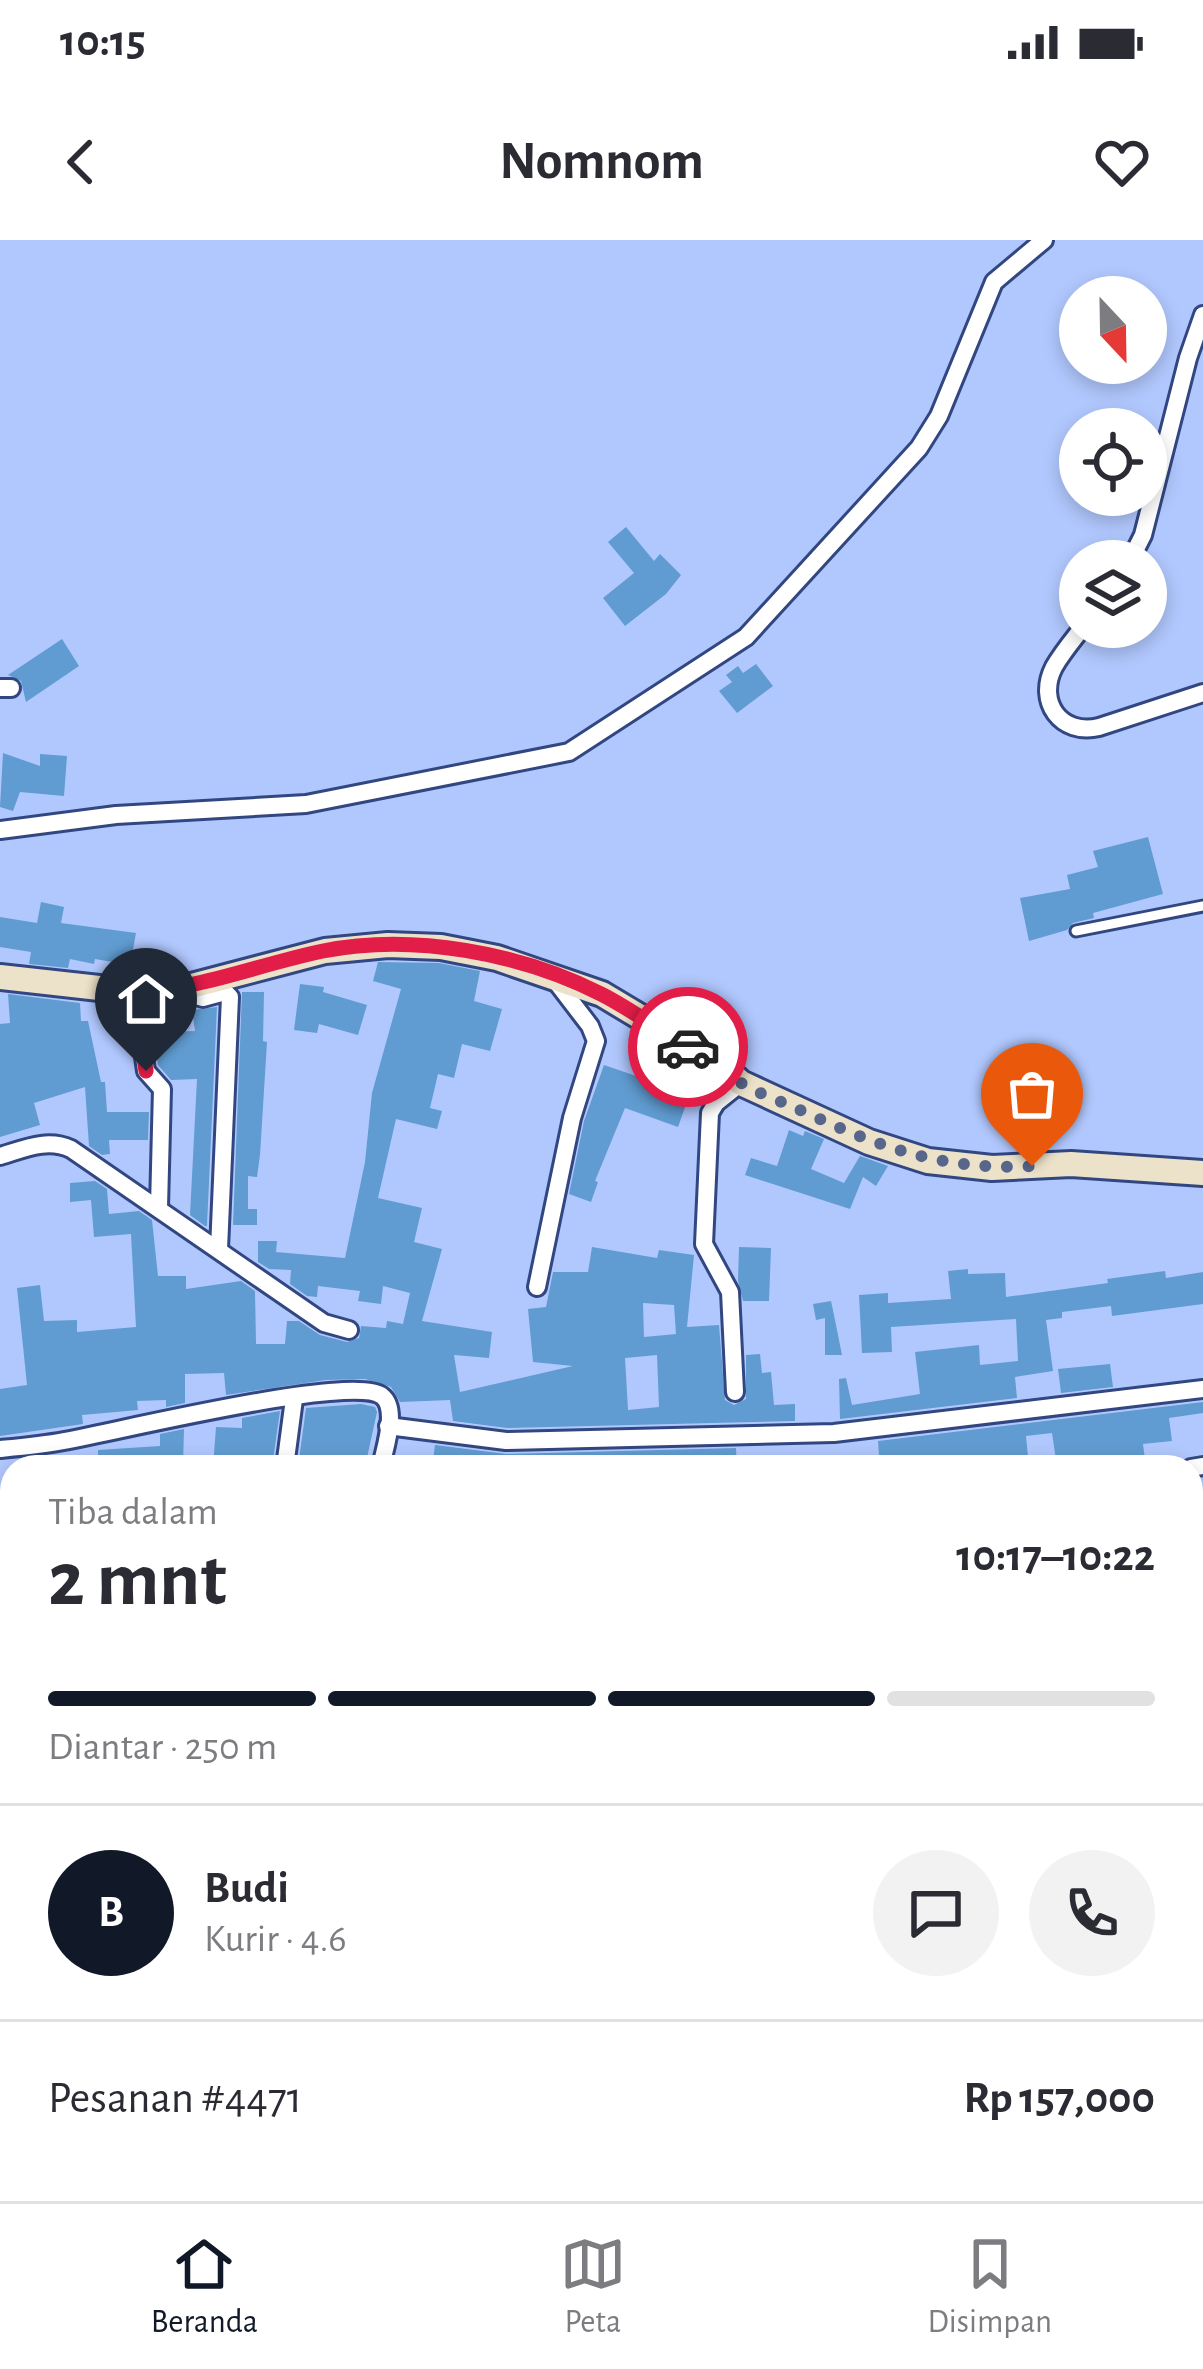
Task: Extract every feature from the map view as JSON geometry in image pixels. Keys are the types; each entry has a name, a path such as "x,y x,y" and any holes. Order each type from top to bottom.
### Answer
{"street":[{"path":"0,830 116,814 307,804 569,752 761,623 920,448 939,416 994,282 1044,240"},
{"path":"1140,540 1203,315"},
{"path":"1068,648 1048,685 1050,703 1068,727 1082,731 1099,727 1203,693"},
{"path":"0,977 135,992 176,990 325,951 388,945 441,947 497,958 602,994 722,1066 741,1083 869,1142 928,1161 992,1168 1071,1164 1203,1173"},
{"path":"537,1287 572,1118 596,1041 590,1026 550,975"},
{"path":"176,990 203,998 225,992 230,997 219,1249"},
{"path":"135,992 148,1076 162,1089 159,1207"},
{"path":"736,1392 730,1292 704,1244 710,1113 716,1102 741,1083"},
{"path":"0,1156 58,1143 324,1323 349,1330"},
{"path":"388,1426 506,1441 835,1433 1203,1389"},
{"path":"0,1449 62,1442 251,1401 344,1391 383,1396 389,1406 383,1455"},
{"path":"287,1455 294,1399"}],"lane":[{"path":"1076,931 1203,906"}],"building":[{"path":"626,527 654,561 660,554 681,575 666,594 625,626 603,598 634,573 608,542"},
{"path":"62,639 79,666 26,702 21,681 8,675"},
{"path":"756,664 773,686 737,713 719,691 732,682 726,675 738,666 743,673"},
{"path":"3,753 40,766 40,754 67,756 64,796 20,792 13,811 0,807"},
{"path":"1148,837 1163,894 1093,913 1094,918 1073,923 1067,930 1029,941 1020,898 1070,889 1067,875 1098,867 1093,851"},
{"path":"41,902 64,907 61,923 136,933 130,965 95,959 94,964 70,959 68,968 29,964 31,952 0,947 0,917 37,923"},
{"path":"378,962 439,963 480,971 474,1001 502,1009 490,1051 462,1044 454,1078 438,1074 430,1108 442,1111 437,1129 396,1119 378,1198 422,1208 414,1242 442,1249 422,1321 492,1332 489,1358 454,1355 460,1392 573,1366 533,1362 528,1309 546,1307 553,1272 588,1272 592,1247 657,1258 659,1250 694,1255 687,1327 719,1325 725,1400 734,1405 746,1399 746,1355 760,1354 762,1373 771,1372 774,1405 795,1404 795,1421 507,1428 453,1421 450,1400 400,1402 391,1387 365,1379 226,1395 224,1373 185,1374 185,1403 166,1407 166,1400 137,1401 138,1410 82,1415 83,1424 0,1436 0,1389 27,1385 17,1288 40,1285 44,1321 77,1320 77,1332 136,1327 131,1234 94,1237 91,1200 70,1202 70,1183 95,1181 107,1189 109,1214 139,1211 152,1220 158,1276 186,1276 186,1289 241,1281 255,1291 256,1344 285,1344 287,1321 299,1321 320,1335 347,1342 359,1338 361,1326 386,1328 387,1321 403,1324 410,1293 383,1286 381,1304 358,1301 360,1291 318,1286 317,1297 307,1296 290,1284 291,1270 269,1269 258,1262 258,1241 277,1241 276,1252 345,1258 365,1162 372,1093 401,989 373,981","holes":["643,1303 674,1305 676,1334 644,1337","657,1355 659,1407 628,1410 625,1358"]},
{"path":"300,984 324,987 323,992 367,1005 358,1035 319,1024 317,1033 294,1030"},
{"path":"242,992 264,992 263,1041 267,1042 260,1155 257,1177 248,1176 248,1209 257,1209 257,1225 233,1225"},
{"path":"8,994 80,1003 81,1021 88,1021 101,1082 105,1082 107,1112 149,1112 148,1140 109,1140 110,1154 102,1155 89,1146 85,1087 34,1103 40,1125 0,1137 0,1024 10,1023"},
{"path":"217,1007 205,1226 190,1215 197,1079 171,1080 158,1065 156,1050 164,1050 163,1032 195,1031 192,1010"},
{"path":"678,1059 718,1085 701,1104 689,1096 678,1127 625,1108 591,1202 569,1194 584,1121 604,1065 642,1078 643,1073 670,1081"},
{"path":"789,1130 824,1139 811,1169 844,1183 860,1156 888,1166 876,1186 863,1177 850,1209 745,1175 751,1158 777,1166"},
{"path":"739,1247 771,1248 769,1301 743,1301"},
{"path":"968,1269 968,1274 1005,1273 1006,1297 1165,1271 1166,1278 1203,1272 1203,1304 1112,1316 1111,1306 1062,1312 1062,1318 1046,1320 1053,1371 1015,1377 1017,1398 840,1419 839,1379 846,1378 852,1405 920,1394 915,1352 979,1345 980,1365 1018,1361 1016,1319 891,1327 892,1352 862,1353 859,1295 888,1293 888,1303 951,1299 948,1271"},
{"path":"831,1301 842,1355 825,1355 825,1318 816,1320 813,1304"},
{"path":"1110,1364 1113,1387 1061,1393 1058,1369"},
{"path":"1203,1402 1203,1413 1169,1418 1172,1441 1143,1444 1144,1455 1055,1455 1052,1433 1026,1436 1028,1455 879,1455 878,1441"},
{"path":"375,1407 368,1455 300,1455 306,1408"},
{"path":"280,1411 274,1455 214,1455 216,1427 242,1428 242,1418"},
{"path":"184,1429 183,1455 98,1455 98,1450 160,1446 160,1434"},
{"path":"435,1445 506,1454 736,1448 736,1455 434,1455"}],"way so far":[{"path":"688,1047 741,1083 869,1142 928,1161 992,1168 1032,1166"}],"route":[{"path":"146,1071 135,992 176,990 325,951 388,945 441,947 550,975 602,994 688,1047"}]}
